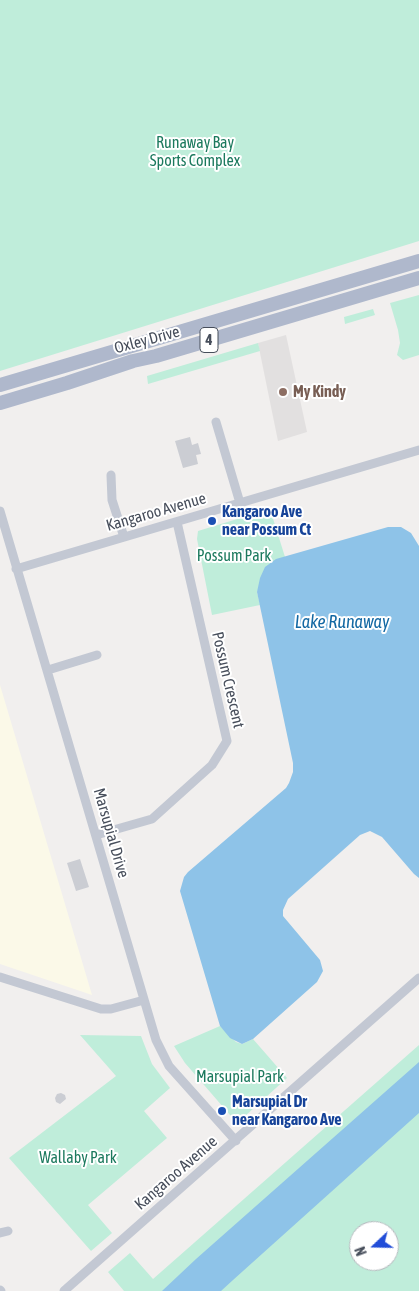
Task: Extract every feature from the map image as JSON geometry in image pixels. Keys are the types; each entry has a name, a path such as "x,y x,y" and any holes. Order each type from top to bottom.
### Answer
{"main road":[{"name":"Oxley Drive","path":"0,385 419,261"},
{"name":"Oxley Drive","path":"0,403 133,361 419,278"}],"street":[{"path":"216,422 240,503"},
{"name":"Kangaroo Avenue","path":"16,569 419,450"},
{"path":"111,475 112,500 124,537"},
{"name":"Marsupial Drive","path":"0,511 156,1040 169,1066 236,1141"},
{"name":"Possum Crescent","path":"96,836 152,819 212,765 227,741 177,522"},
{"path":"48,670 97,655"},
{"path":"0,977 101,1009 111,1009 144,1000"},
{"name":"Kangaroo Avenue","path":"64,1291 419,978"}],"shaded area":[{"name":"My Kindy","path":"286,335 307,432 278,441 258,343"},
{"path":"0,685 92,995 0,964"}],"green space":[{"name":"Runaway Bay Sports Complex","path":"0,0 419,0 419,241 0,371"},
{"path":"419,295 419,355 403,360 397,355 400,343 390,303"},
{"path":"373,309 375,315 345,324 344,317"},
{"path":"258,343 260,351 148,384 147,376"},
{"name":"Possum Park","path":"270,509 285,557 276,560 257,592 260,605 212,615 197,539 198,531"},
{"name":"Marsupial Park","path":"220,1026 236,1042 242,1044 253,1039 287,1078 244,1117 234,1118 230,1115 185,1063 174,1046"},
{"name":"Wallaby Park","path":"80,1035 141,1036 152,1064 170,1088 144,1111 167,1138 88,1205 112,1233 91,1251 9,1158 116,1076"},
{"path":"419,1045 419,1291 124,1291 108,1272 130,1253 153,1279"}],"water":[{"name":"Lake Runaway","path":"388,527 401,527 411,533 419,546 419,878 382,837 370,831 360,835 288,899 283,910 283,916 320,960 323,971 317,982 253,1039 242,1044 230,1038 220,1026 180,891 184,877 188,872 286,788 293,772 293,763 257,592 260,578 265,567 276,559"},
{"path":"419,1062 419,1113 221,1291 162,1291 196,1259"}],"building":[{"path":"190,437 192,445 198,443 201,454 196,455 198,464 183,468 175,441"},
{"path":"80,859 89,887 76,891 67,863"},
{"path":"57,1094 65,1095 66,1099 60,1104 56,1102 55,1098"}],"place":[{"name":"My Kindy","path":"283,392"},
{"name":"Kangaroo Ave near Possum Ct","path":"212,521"},
{"name":"Marsupial Dr near Kangaroo Ave","path":"222,1111"}]}
